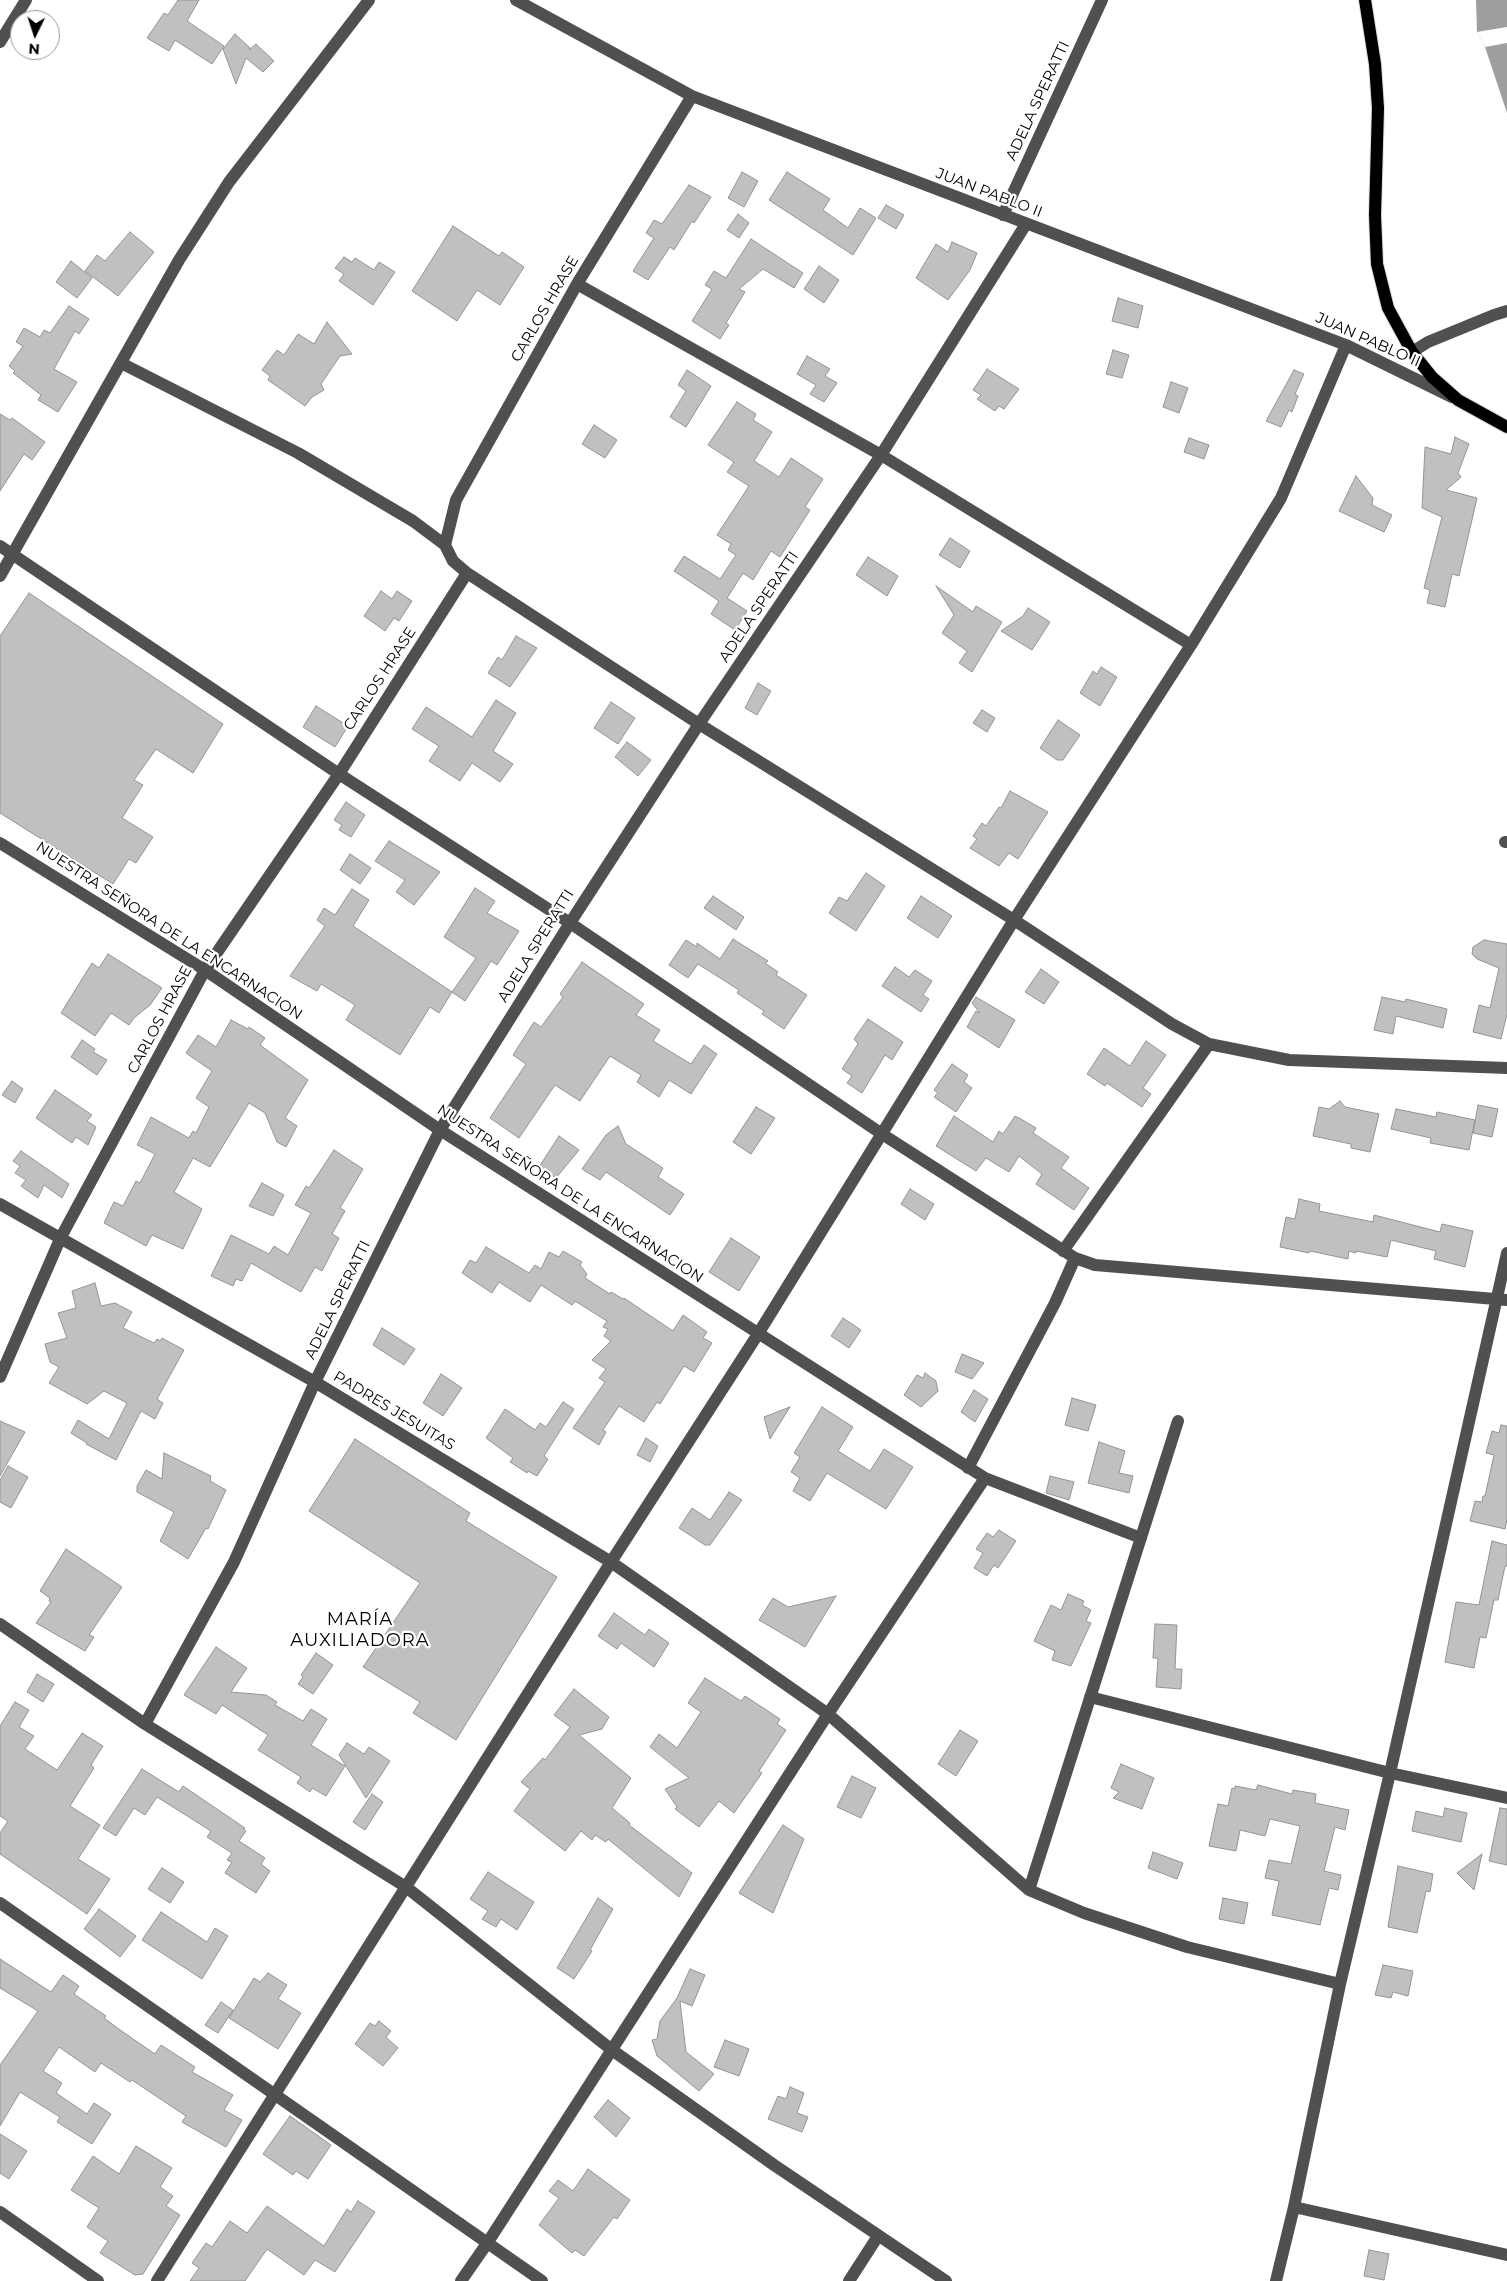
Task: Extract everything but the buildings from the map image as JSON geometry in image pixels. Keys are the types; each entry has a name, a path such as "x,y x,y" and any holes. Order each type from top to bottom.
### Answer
{"main road":[{"path":"1365,0 1375,64 1378,108 1375,215 1377,264 1388,308 1412,352 1432,377 1458,400 1507,427"}],"street":[{"path":"0,42 26,0"},
{"path":"0,576 179,260 229,182 368,0"},
{"name":"JUAN PABLO II","path":"516,0 692,96 1346,345 1458,400"},
{"name":"ADELA SPERATTI","path":"1003,215 1102,0"},
{"name":"CARLOS HRASE","path":"445,545 456,500 577,284 692,96"},
{"name":"ADELA SPERATTI","path":"145,1724 234,1562 315,1382 440,1130 570,923 699,724 881,455 1026,224"},
{"path":"577,284 881,455 1191,645"},
{"path":"1412,352 1428,342 1494,314 1507,311"},
{"path":"157,2281 611,1562 758,1334 1014,920 1191,645 1282,498 1346,345"},
{"path":"122,363 298,453 413,521 445,545 453,561 467,573 699,724 1014,920 1172,1024 1210,1044 1289,1060 1507,1068"},
{"path":"0,546 339,774 570,923 882,1134 1075,1258 1095,1265 1502,1299"},
{"name":"CARLOS HRASE","path":"0,1377 62,1237 205,970 339,774 467,573"},
{"name":"NUESTRA SEÑORA DE LA ENCARNACION","path":"0,842 205,970 440,1130 968,1468 985,1478 1141,1538"},
{"path":"1063,1250 1210,1044"},
{"name":"PADRES JESUITAS","path":"0,1204 62,1237 315,1382 611,1562 828,1714 1029,1890 1084,1913 1187,1947 1340,1984"},
{"path":"1276,2281 1294,2207 1340,1984 1502,1299 1507,1254"},
{"path":"968,1468 1055,1303 1075,1258"},
{"path":"1029,1890 1178,1421"},
{"path":"461,2281 828,1714 985,1478"},
{"path":"0,1624 145,1724 406,1887 612,2050 878,2236 946,2281"},
{"path":"1090,1697 1390,1773 1507,1798"},
{"path":"0,1904 276,2094 542,2281"},
{"path":"1294,2207 1507,2255"},
{"path":"0,2212 98,2281"},
{"path":"848,2281 878,2236"}],"shaded area":[{"path":"1476,0 1507,0 1507,113 1485,47 1477,32"}],"pier":[{"path":"1507,27 1507,43 1485,47 1477,32"}],"district":[{"name":"MARÍA AUXILIADORA","path":"360,1630"}]}
